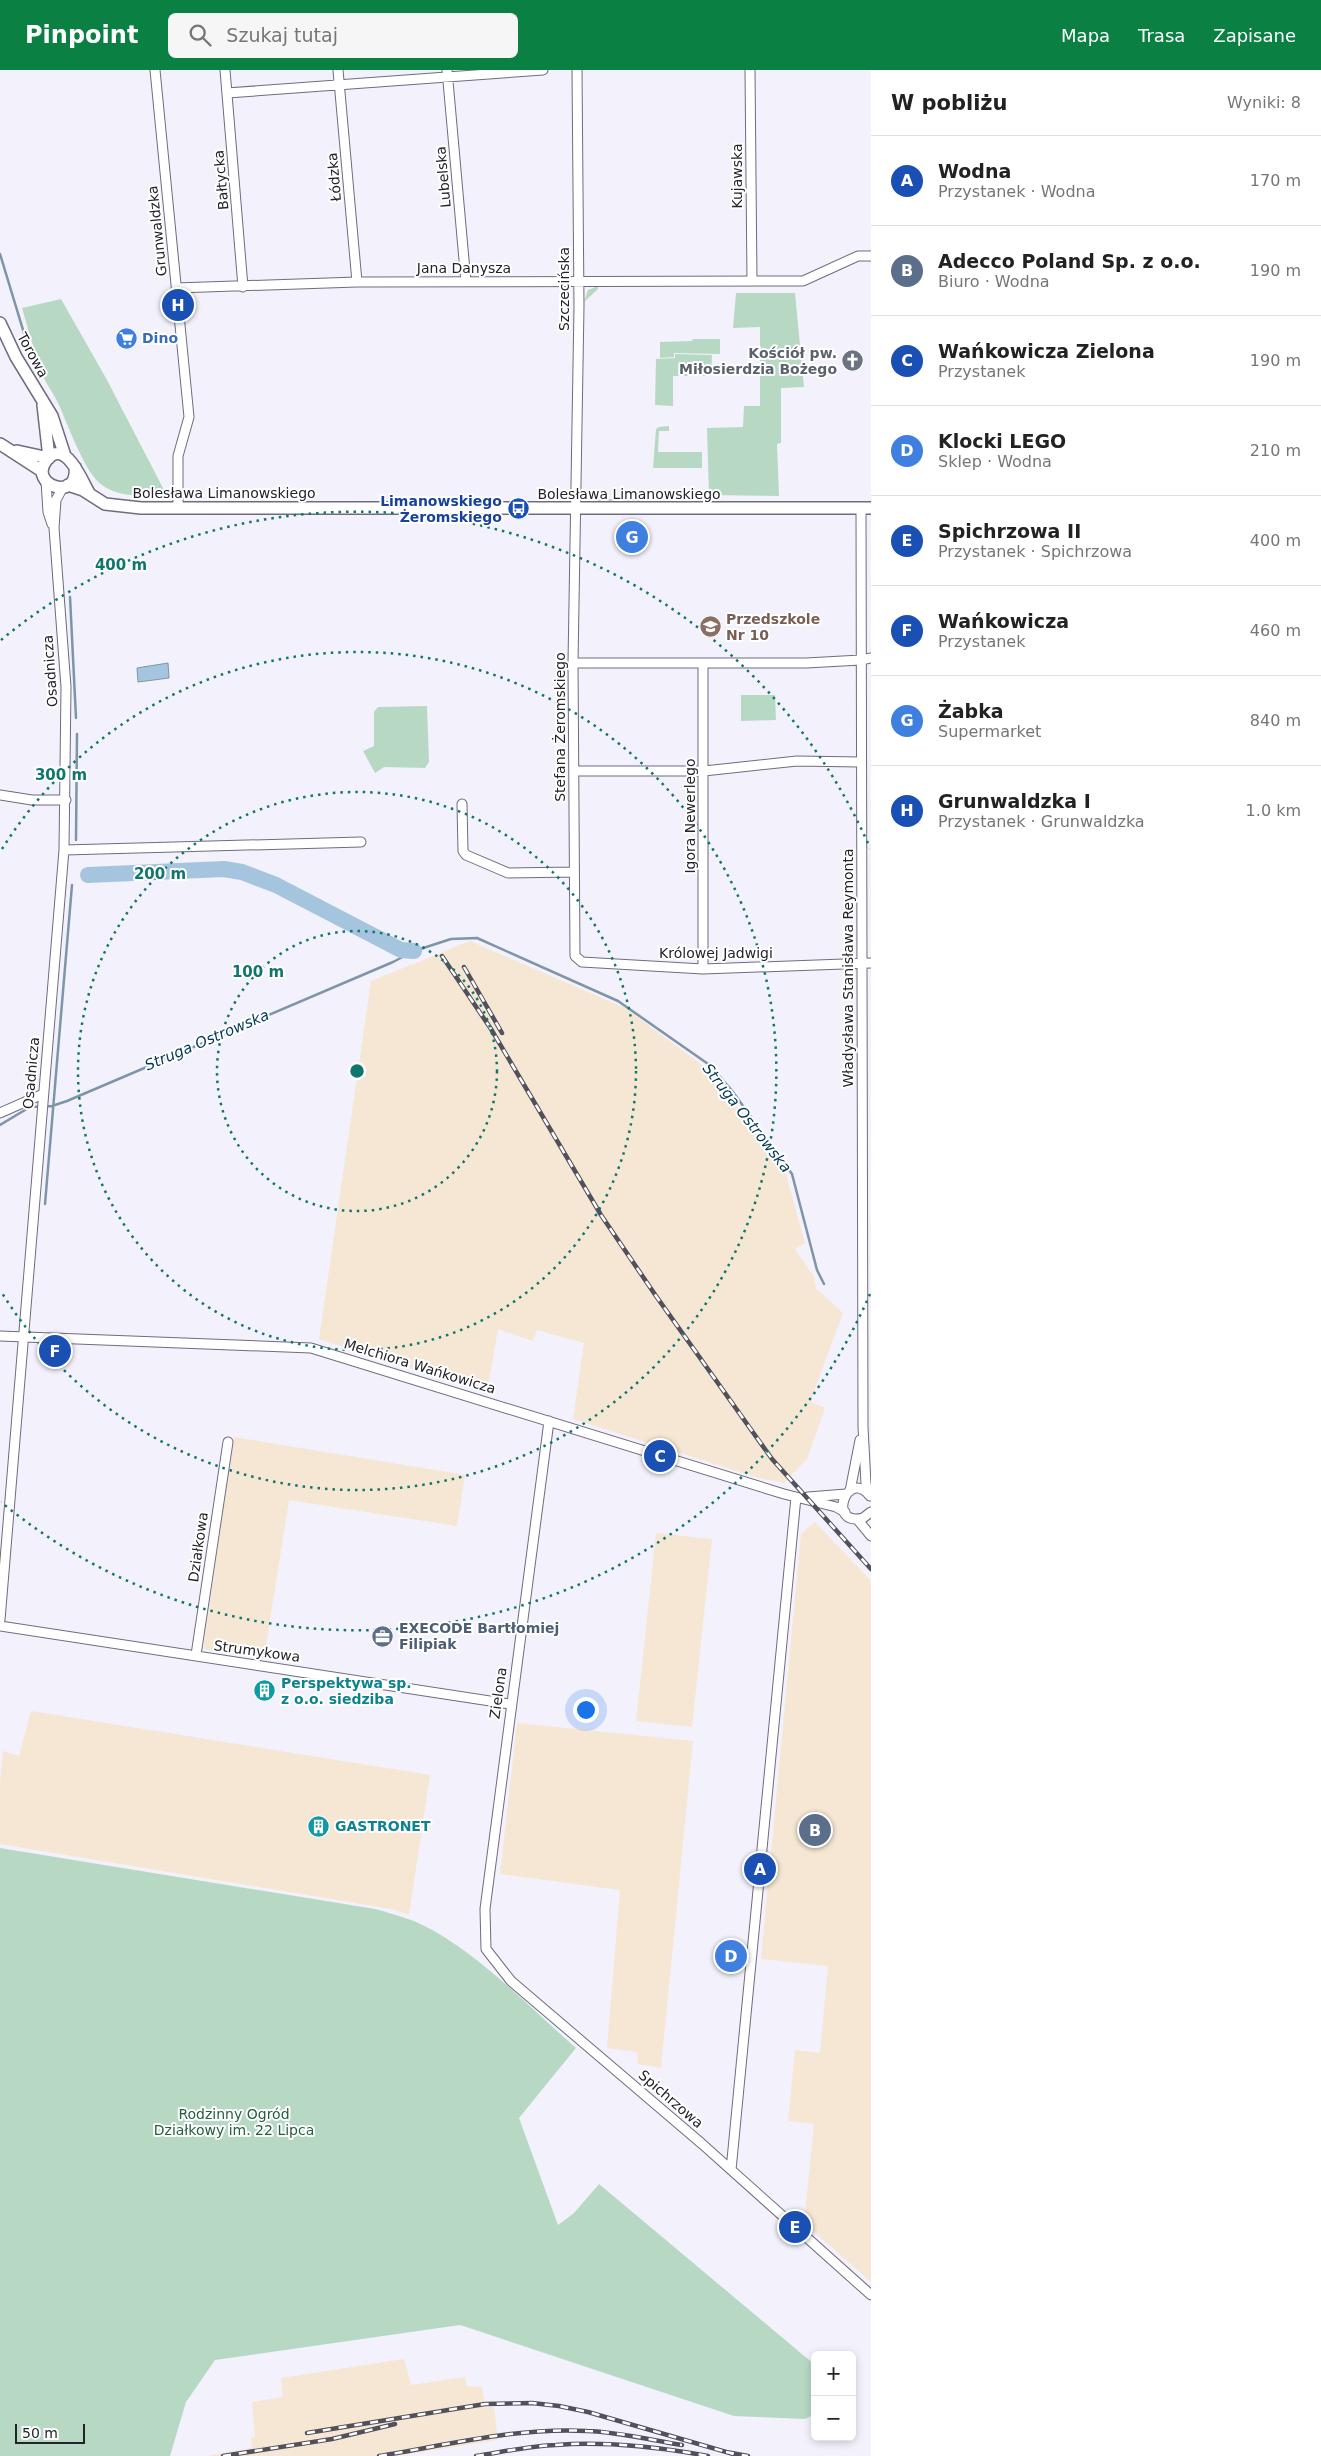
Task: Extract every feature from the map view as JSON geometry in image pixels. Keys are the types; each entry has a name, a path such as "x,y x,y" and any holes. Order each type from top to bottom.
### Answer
{"street":[{"name":"Grunwaldzka","path":"155,70 189,417 177,462 178,508"},
{"name":"Bałtycka","path":"225,70 243,287"},
{"name":"Łódzka","path":"338,70 357,282"},
{"path":"227,93 339,85 447,73 543,70"},
{"name":"Szczecińska","path":"575,509 579,282 577,70"},
{"name":"Kujawska","path":"750,70 752,281"},
{"name":"Lubelska","path":"447,73 466,282"},
{"name":"Jana Danysza","path":"176,288 357,282 803,281 858,256 871,256"},
{"name":"Torowa","path":"0,323 12,350 52,416 56,436 65,456"},
{"name":"Torowa","path":"42,401 49,458"},
{"path":"4,447 44,476 55,488 65,486 74,478 75,467"},
{"path":"4,447 49,458 54,455 65,456 73,462 90,494"},
{"path":"44,476 49,458"},
{"name":"Osadnicza","path":"44,476 48,512 54,528"},
{"name":"Bolesława Limanowskiego","path":"65,486 83,490 105,504 178,508 866,508"},
{"name":"Osadnicza","path":"0,1620 64,850 66,687 54,528 56,500 65,486"},
{"name":"Władysława Stanisława Reymonta","path":"866,508 860,660 860,762 866,868 867,1333 863,1427 866,1479 870,1495"},
{"name":"Stefana Żeromskiego","path":"574,945 573,663 575,509"},
{"path":"573,663 703,663 860,660 871,658"},
{"name":"Igora Newerlego","path":"703,663 704,969"},
{"path":"574,770 704,771 797,761 860,762"},
{"path":"0,795 32,800 66,800"},
{"path":"462,804 463,851 466,855 508,873 574,872"},
{"path":"64,850 361,842"},
{"name":"Królowej Jadwigi","path":"574,945 575,956 582,962 704,969 866,964"},
{"path":"0,1113 43,1094"},
{"name":"Melchiora Wańkowicza","path":"0,1336 299,1346 323,1350 796,1497 836,1507 856,1519"},
{"name":"Zielona","path":"485,1909 510,1704 549,1421"},
{"name":"Władysława Stanisława Reymonta","path":"845,1512 842,1503 848,1492 863,1427"},
{"name":"Działkowa","path":"196,1656 228,1442"},
{"name":"Melchiora Wańkowicza","path":"796,1497 860,1489 870,1495"},
{"path":"731,2170 796,1497"},
{"path":"856,1519 866,1517 871,1512"},
{"path":"856,1519 871,1536"},
{"name":"Strumykowa","path":"0,1626 510,1704"},
{"name":"Spichrzowa","path":"485,1909 486,1949 511,1981 731,2170 871,2295"}],"shaded area":[{"path":"470,941 625,1008 713,1073 785,1171 805,1243 795,1249 814,1277 816,1288 843,1313 810,1402 825,1408 807,1459 784,1483 759,1478 573,1419 584,1343 537,1330 533,1341 498,1329 487,1392 319,1339 371,981"},
{"path":"234,1437 465,1475 457,1526 289,1500 264,1658 203,1649"},
{"path":"815,1522 871,1581 871,2282 804,2223 814,2124 788,2121 795,2050 820,2053 828,1966 761,1959 801,1534"},
{"path":"656,1533 712,1539 692,1727 636,1721"},
{"path":"31,1711 430,1775 409,1915 392,1909 0,1844 0,1784 3,1751 19,1756"},
{"path":"517,1723 693,1741 661,2068 638,2064 637,2052 607,2048 620,1890 500,1874"},
{"path":"404,2359 411,2385 465,2377 467,2386 482,2387 485,2407 494,2407 498,2440 396,2456 206,2456 252,2448 251,2438 255,2437 252,2402 283,2397 281,2378"}],"green space":[{"path":"598,286 598,289 584,302 588,290"},
{"path":"736,293 795,293 804,387 781,388 781,443 777,444 779,496 709,495 707,428 743,427 744,406 760,406 760,327 733,328"},
{"path":"61,299 107,380 164,490 140,495 116,492 95,479 82,458 57,401 42,375 22,308"},
{"path":"693,339 720,339 720,354 674,353 674,357 660,358 660,342 692,341"},
{"path":"675,354 712,355 711,376 673,376 673,406 655,405 656,359 675,358"},
{"path":"669,426 669,431 659,431 658,452 702,452 702,468 653,468 656,429"},
{"path":"593,499 645,499 644,501 596,502"},
{"path":"741,695 775,695 776,720 741,721"},
{"path":"427,706 429,762 425,768 384,767 375,773 363,751 374,746 374,712 378,707"},
{"path":"44,1342 57,1343 49,1350 41,1352 38,1347"},
{"name":"Rodzinny Ogród Działkowy im. 22 Lipca","path":"0,1848 375,1909 408,1919 452,1942 496,1976 576,2048 519,2118 558,2225 574,2213 599,2184 811,2362 811,2416 805,2419 734,2416 460,2325 215,2360 186,2402 170,2456 0,2456"}],"water":[{"path":"168,663 169,678 138,682 137,668"}],"waterway":[{"path":"0,254 27,343"},
{"path":"70,597 76,718"},
{"path":"76,840 77,734"},
{"name":"Struga Ostrowska","path":"88,875 224,869 242,872 276,885 401,950 414,951"},
{"path":"45,1204 72,885"},
{"name":"Struga Ostrowska","path":"0,1125 30,1107 52,1106 67,1101 393,962 414,951 451,939 477,938 618,1001 711,1066 733,1092 792,1174 817,1270 824,1284"}],"railway":[{"path":"442,956 491,1029 601,1215 656,1296 772,1459 871,1569"},
{"path":"464,967 502,1033"},
{"path":"307,2433 485,2404 532,2403 588,2412 733,2454"},
{"path":"223,2456 332,2439 395,2424"},
{"path":"379,2456 509,2434 561,2430 611,2433 682,2445"},
{"path":"476,2456 536,2447 575,2444 613,2444 708,2456"},
{"path":"726,2452 748,2456"}],"place":[{"name":"Grunwaldzka I","path":"178,305"},
{"name":"Dino","path":"126,338"},
{"name":"Kościół pw. Miłosierdzia Bożego","path":"853,361"},
{"name":"Limanowskiego Żeromskiego","path":"518,509"},
{"name":"Żabka","path":"632,537"},
{"name":"Przedszkole Nr 10","path":"710,627"},
{"name":"Wańkowicza","path":"55,1351"},
{"name":"Wańkowicza Zielona","path":"660,1456"},
{"name":"EXECODE Bartłomiej Filipiak","path":"383,1636"},
{"name":"Perspektywa sp. z o.o. siedziba","path":"265,1691"},
{"name":"GASTRONET","path":"319,1826"},
{"name":"Adecco Poland Sp. z o.o.","path":"815,1830"},
{"name":"Wodna","path":"760,1869"},
{"name":"Klocki LEGO","path":"731,1956"},
{"name":"Spichrzowa II","path":"795,2227"}]}
